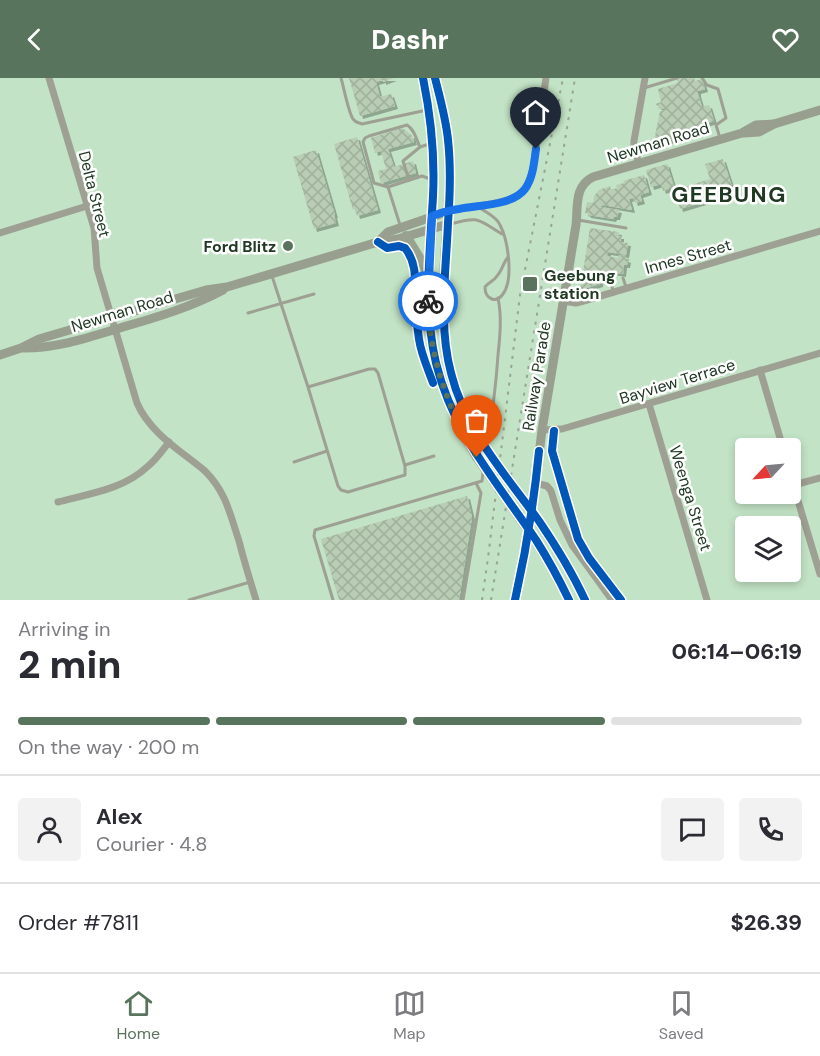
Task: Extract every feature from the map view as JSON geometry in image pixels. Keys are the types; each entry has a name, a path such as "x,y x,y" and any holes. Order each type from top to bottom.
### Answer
{"main road":[{"path":"423,78 429,110 434,180 429,274 430,328 436,364 454,414 477,457 536,541 569,600"},
{"path":"435,78 446,125 450,156 444,333 451,374 460,401 480,440 566,563 585,600"},
{"name":"Newman Road","path":"584,183 593,177 720,140 756,125 774,124 820,110"},
{"name":"Railway Parade","path":"515,600 536,483 542,430 577,220 579,190 584,183"},
{"name":"Newman Road","path":"0,355 39,339 378,242 403,232 432,216 449,211"},
{"name":"Newman Road","path":"403,232 431,229 448,224"},
{"path":"403,232 429,274"},
{"name":"Newman Road","path":"21,348 59,345 115,330 182,309 209,298 227,287"},
{"name":"Railway Parade","path":"521,574 522,600"}],"street":[{"name":"Delta Street","path":"50,78 95,235 96,262 111,318 140,410 153,427 205,471 222,492 256,600"},
{"name":"Newman Road","path":"449,211 506,201 523,191 533,169 546,78"},
{"path":"639,164 634,141 645,78"},
{"path":"0,233 87,206"},
{"name":"Innes Street","path":"563,301 580,302 820,231"},
{"name":"Bayview Terrace","path":"542,430 562,429 820,353"},
{"path":"760,370 780,438"},
{"name":"Weenga Street","path":"649,404 707,600"},
{"path":"58,502 116,486 131,479 153,462 169,442"},
{"path":"801,483 820,478"},
{"path":"536,483 547,486 551,491 560,520 575,550 612,600"},
{"path":"800,504 820,574"}],"lane":[{"path":"341,78 353,119 362,124 429,110"},
{"path":"643,88 677,78"},
{"path":"702,78 707,85 718,89 726,118 716,125 720,140"},
{"path":"420,147 413,130 407,125 365,138 363,142 374,183 388,187 422,176 434,180"},
{"path":"408,180 403,161 420,147 432,143"},
{"path":"388,187 403,232"},
{"path":"477,206 500,225 507,247 510,266 506,287 504,293 492,299 486,294 485,287 498,276 502,264 508,257"},
{"path":"448,224 477,220 504,235"},
{"path":"577,220 626,228"},
{"path":"271,274 338,486 345,492 403,476 406,470 405,465 375,369 308,387"},
{"path":"623,278 626,289"},
{"path":"603,281 611,282 614,292"},
{"path":"248,313 314,294"},
{"path":"333,600 314,536 315,530 482,481 501,326 498,298"},
{"path":"294,462 327,451"},
{"path":"405,465 434,456"},
{"path":"463,600 481,493 476,483"},
{"path":"189,600 250,582"}],"building":[{"path":"349,78 394,78 376,82 380,97 391,94 395,106 360,116"},
{"path":"676,78 694,78 695,81 702,79 705,89 698,91 698,94 702,107 709,105 714,121 702,125 703,130 662,143 660,139 654,141 660,111 665,110 655,104 661,102 658,89 678,83"},
{"path":"402,128 410,136 412,135 414,142 388,149 394,167 413,161 416,173 381,183 378,171 386,169 381,151 375,153 371,138"},
{"path":"357,137 378,210 357,216 355,209 353,210 334,144"},
{"path":"316,150 336,223 314,229 293,157"},
{"path":"723,159 734,193 680,209 675,190 710,179 705,164"},
{"path":"667,164 674,187 663,191 661,184 651,187 646,170"},
{"path":"644,175 649,192 640,195 642,201 635,203 633,198 629,199 632,210 602,205 601,207 619,210 617,217 613,219 585,213 587,202 593,203 594,196 599,190 610,186 611,190 617,188 616,185 624,183 623,181"},
{"path":"590,228 619,232 621,242 628,243 626,255 608,252 607,256 618,258 619,255 626,256 625,259 628,260 627,265 624,265 623,274 610,272 609,275 601,274 600,284 580,290"},
{"path":"467,496 472,517 459,600 339,600 321,539"}],"railway":[{"path":"482,600 520,295 563,78"},
{"path":"491,600 575,78"}],"cycle path":[{"path":"423,78 433,151 429,300 436,363 453,412 465,434 536,540 569,600"},
{"path":"435,78 446,124 450,161 444,317 447,355 457,394 476,432 552,540 585,600"},
{"path":"378,242 387,248 399,246 405,248 412,260 420,345 433,383"},
{"path":"554,431 552,451 578,539 589,558 621,600"},
{"path":"515,600 535,489 539,451"}],"way so far":[{"path":"428,301 430,328 441,380 454,414 477,457"}],"place":[{"name":"Ford Blitz","path":"288,246"},
{"name":"Geebung station","path":"530,284"}],"district":[{"name":"GEEBUNG","path":"729,194"}],"route":[{"path":"428,301 432,216 460,208 506,201 518,196 530,178 536,149"}]}
